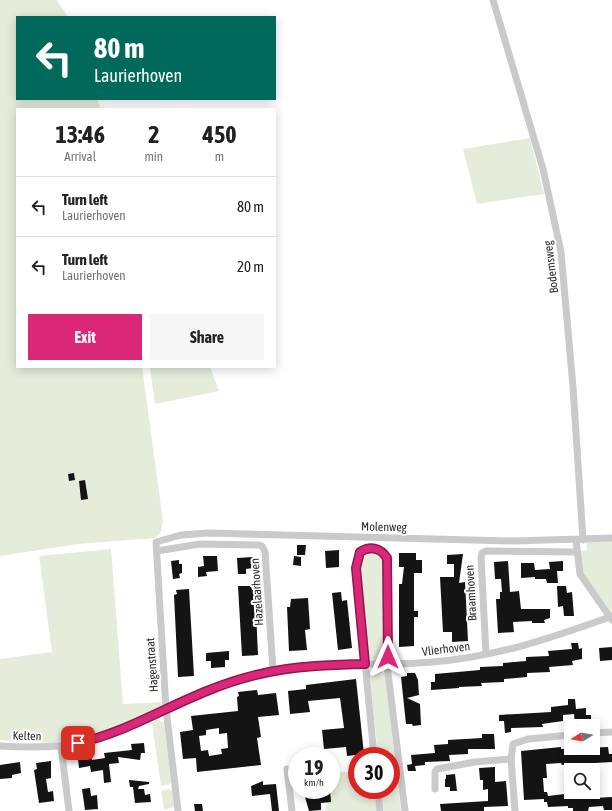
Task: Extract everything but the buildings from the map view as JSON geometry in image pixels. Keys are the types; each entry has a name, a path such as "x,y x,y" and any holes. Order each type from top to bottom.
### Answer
{"street":[{"name":"Bodemsweg","path":"492,0 543,169 561,252 575,416 579,540 577,552 578,565 582,578 611,618"},
{"name":"Molenweg","path":"156,542 181,535 220,533 514,541 612,538"},
{"name":"Hagenstraat","path":"156,542 160,630 166,709 178,811"},
{"name":"Hazelaarhoven","path":"157,552 200,544 259,544 262,546 265,552 273,670"},
{"path":"373,747 357,561 360,552 367,548 376,548 383,552 387,558 388,665 405,811"},
{"name":"Braamhoven","path":"486,654 482,553 486,551 577,552"},
{"name":"Vlierhoven","path":"166,709 221,686 273,670 308,665 388,665 432,662 486,654 535,643 611,618"},
{"name":"Kelten","path":"0,746 61,746 111,734 166,709"},
{"path":"600,733 612,732"},
{"path":"515,811 510,758 512,748 516,742 528,739 564,736"},
{"path":"61,746 69,811"},
{"path":"435,789 435,772 437,769 475,762 510,758"},
{"path":"287,769 292,811"},
{"path":"379,799 380,811"}],"green space":[{"path":"0,0 57,0 67,16 16,16 16,100 97,100 101,108 16,108 16,368 142,368 163,521 161,532 155,538 78,544 0,556"},
{"path":"530,138 544,194 477,204 463,149"},
{"path":"150,368 210,368 219,391 155,404"},
{"path":"612,541 612,613 582,572 580,551 587,550 586,542"},
{"path":"111,549 123,704 161,702 162,706 115,729 53,743 0,740 0,659 52,652 39,556"},
{"path":"369,552 375,552 383,561 385,655 379,661 370,659 368,656 359,562 361,557"},
{"path":"377,669 382,671 385,675 393,747 377,747 370,677 372,671"},
{"path":"157,719 164,723 171,782 169,785 161,786 152,723"},
{"path":"340,772 348,772 348,799 375,799 377,811 325,811 328,799 340,799"},
{"path":"169,789 172,791 174,807 164,810 161,791"},
{"path":"383,799 400,799 401,811 384,811"}],"route":[{"path":"78,743 120,731 208,690 253,675 273,670 308,665 365,664 356,568 360,552 367,548 376,548 383,552 387,558 388,657"}]}
